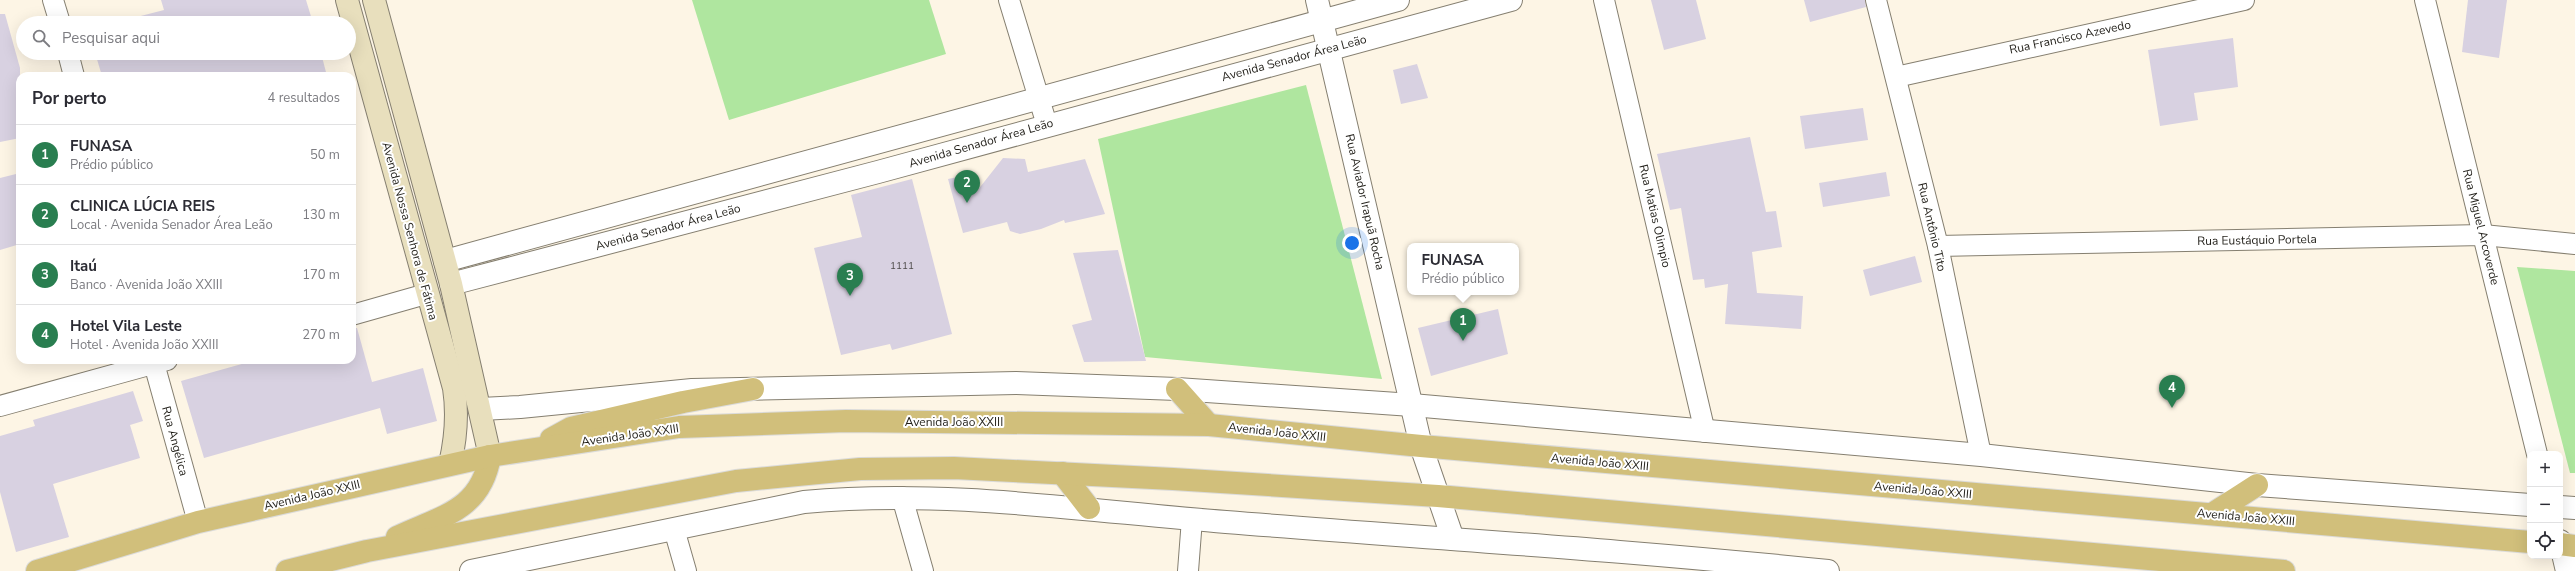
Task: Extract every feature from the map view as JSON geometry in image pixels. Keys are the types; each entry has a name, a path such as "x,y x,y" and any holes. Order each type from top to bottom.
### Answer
{"main road":[{"name":"Avenida Nossa Senhora de Fátima","path":"347,0 351,16"},
{"path":"367,551 454,511 473,498 487,473 490,456 481,409 451,284 374,0"},
{"name":"Avenida Nossa Senhora de Fátima","path":"356,33 426,294 454,388 458,409 456,439 450,464"},
{"path":"536,448 571,428 683,402 753,389"},
{"path":"1177,389 1209,425"},
{"name":"Avenida João XXIII","path":"37,571 198,522 490,456 679,428 846,421 1209,425 1421,446 2527,542"},
{"path":"287,571 367,551 736,481 860,468 954,468 1062,473 1438,496 2284,571"},
{"path":"1062,473 1090,508"},
{"path":"2212,514 2256,485"}],"street":[{"path":"53,0 58,16"},
{"path":"1009,0 1047,125"},
{"path":"445,261 1038,98 1320,10 1398,0"},
{"name":"Avenida Senador Área Leão","path":"451,284 878,172 1511,0"},
{"name":"Rua Matias Olimpio","path":"1604,0 1705,432"},
{"name":"Rua Antônio Tito","path":"1876,0 1938,246 1981,455"},
{"name":"Rua Francisco Azevedo","path":"1896,77 2244,0"},
{"name":"Rua Miguel Arcoverde","path":"2425,0 2536,451"},
{"name":"Rua Aviador Irapuã Rocha","path":"1320,10 1421,446 1453,539"},
{"path":"70,60 73,72"},
{"path":"870,144 878,172"},
{"path":"736,181 743,207"},
{"path":"637,208 643,233"},
{"name":"Rua Eustáquio Portela","path":"1938,246 2483,235 2575,244"},
{"path":"356,315 426,294"},
{"path":"0,406 147,364"},
{"name":"Rua Angélica","path":"159,364 198,522"},
{"path":"481,409 520,407 692,390 1016,383 1177,389 1412,405 1705,432 1981,455 2256,485 2527,505"},
{"path":"470,571 804,502 857,497 1090,508 1192,519 1722,560 1828,571"},
{"path":"902,498 923,571"},
{"path":"2563,507 2575,508"},
{"path":"1188,571 1192,519"},
{"path":"674,529 686,571"},
{"path":"2564,544 2568,571"}],"green space":[{"path":"692,0 929,0 946,54 729,120"},
{"path":"1306,85 1382,379 1145,357 1098,139"},
{"path":"2517,267 2575,271 2575,473 2570,473"}],"building":[{"path":"161,0 306,0 311,16 141,16 164,10"},
{"path":"1651,0 1696,0 1706,39 1664,50"},
{"path":"1804,0 1865,0 1866,7 1810,22"},
{"path":"2468,0 2507,0 2499,58 2462,52"},
{"path":"0,14 5,14 20,72 16,72 16,139 0,142"},
{"path":"2233,38 2238,87 2194,93 2198,120 2160,126 2148,50"},
{"path":"97,60 323,60 326,72 101,72"},
{"path":"1417,64 1428,98 1401,104 1393,70"},
{"path":"1863,108 1868,140 1805,149 1800,116"},
{"path":"1750,137 1766,212 1776,211 1782,247 1752,252 1757,293 1803,296 1801,329 1725,324 1728,284 1705,288 1704,279 1693,280 1681,208 1670,210 1657,154"},
{"path":"1003,158 1025,159 1028,172 1085,159 1105,214 1065,223 1064,220 1041,229 1020,234 1010,231 1007,222 963,233 948,179 972,174 977,191"},
{"path":"1886,172 1890,196 1823,207 1819,183"},
{"path":"16,174 16,245 0,250 0,178"},
{"path":"912,179 952,334 892,350 890,344 841,355 814,248 862,237 851,195"},
{"path":"1118,250 1146,361 1084,362 1072,325 1092,320 1073,253"},
{"path":"1915,256 1922,282 1870,296 1863,270"},
{"path":"1498,309 1508,354 1431,376 1418,328"},
{"path":"357,328 372,382 423,368 437,421 387,434 380,408 204,458 181,381 242,364 356,364"},
{"path":"133,391 143,421 130,425 140,458 53,484 69,537 16,552 0,492 0,436 35,426 33,420"}],"place":[{"name":"CLINICA LÚCIA REIS","path":"967,203"},
{"name":"Itaú","path":"850,296"},
{"name":"FUNASA","path":"1463,341"},
{"name":"Hotel Vila Leste","path":"2172,408"}]}
